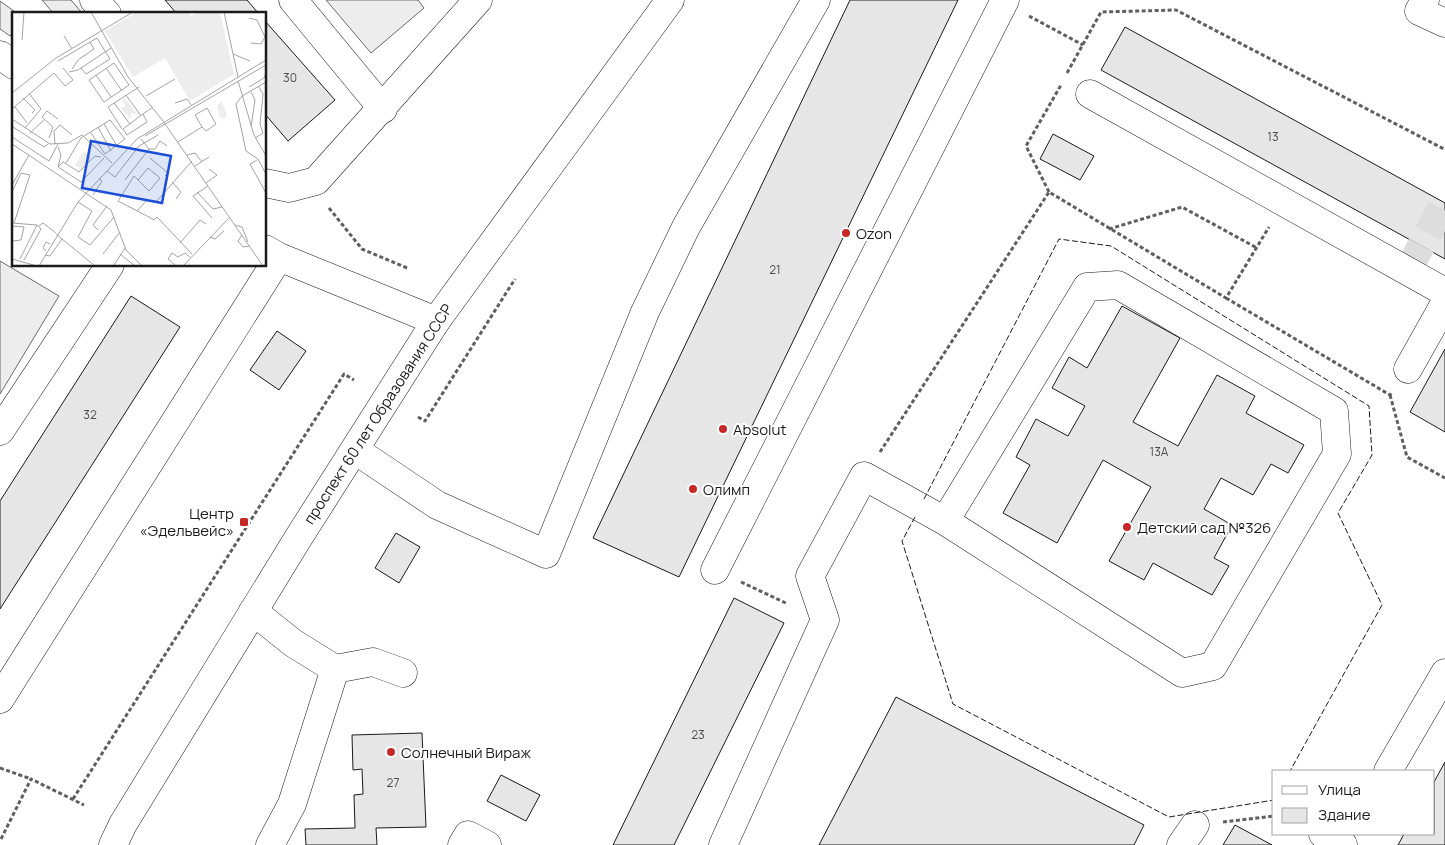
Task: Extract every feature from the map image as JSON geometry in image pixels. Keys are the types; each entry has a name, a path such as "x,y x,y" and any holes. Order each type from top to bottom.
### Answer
{"main road":[{"path":"94,0 105,12"},
{"path":"293,0 383,109"},
{"name":"проспект 60 лет Образования СССР","path":"113,845 123,824 253,611 436,322 670,0"},
{"path":"355,450 436,505 546,554 645,312 686,227 816,0"},
{"path":"1425,0 1420,11 1445,23"},
{"path":"266,183 289,188 316,181 383,109 473,2"},
{"path":"715,570 1005,2"},
{"path":"0,55 12,64"},
{"path":"1090,94 1445,292"},
{"path":"272,253 436,322"},
{"path":"0,431 109,266"},
{"path":"0,699 264,266"},
{"path":"723,845 825,620 810,576 864,476 945,521 1182,673 1213,666 1337,454 1334,411 1118,284 1087,287 945,521"},
{"path":"1408,369 1445,303"},
{"path":"253,611 293,643 335,669 373,662 403,673"},
{"path":"270,845 292,804 335,669"},
{"path":"1389,770 1445,673"},
{"path":"462,845 468,835 486,845"},
{"path":"1325,835 1344,845"}],"path":[{"path":"1005,2 1083,45"},
{"path":"1049,192 1026,146 1101,12 1176,10 1444,148"},
{"path":"326,204 362,250 407,268"},
{"path":"1108,229 1182,207 1257,248"},
{"path":"418,417 425,421 515,280"},
{"path":"1226,298 1390,395 1407,457 1445,478"},
{"path":"1390,395 1408,369"},
{"path":"73,800 344,374 354,380"},
{"path":"715,570 787,606"},
{"path":"0,768 31,779 84,806"},
{"path":"1,839 31,779"},
{"path":"1188,835 1272,816"}],"shaded area":[{"path":"42,0 71,0 81,12 52,12"},
{"path":"326,0 418,0 424,8 371,53"},
{"path":"0,1 15,12 12,12 12,34 10,36 0,29"},
{"path":"0,261 59,296 0,394"}],"building":[{"path":"165,0 247,0 257,12 175,12"},
{"path":"850,0 958,0 679,577 593,538"},
{"path":"266,22 335,100 288,141 266,115"},
{"path":"1125,27 1445,203 1445,259 1101,70"},
{"path":"1053,134 1094,156 1080,180 1040,159"},
{"path":"131,296 180,327 0,609 0,501"},
{"path":"1122,306 1180,338 1133,422 1178,446 1217,375 1255,396 1246,413 1304,445 1288,473 1271,464 1253,495 1221,478 1204,509 1232,525 1214,558 1229,566 1212,595 1153,563 1144,580 1109,561 1151,487 1103,460 1057,543 1003,513 1030,465 1016,457 1036,419 1068,436 1085,406 1052,388 1069,357 1087,368"},
{"path":"277,331 306,351 279,390 250,370"},
{"path":"1445,349 1445,432 1410,412"},
{"path":"396,533 420,547 399,583 375,568"},
{"path":"734,598 784,623 674,845 613,845"},
{"path":"896,697 1144,825 1134,845 819,845"},
{"path":"422,733 426,827 376,828 377,845 306,845 305,829 355,828 354,795 363,794 362,769 353,770 352,735"},
{"path":"1445,762 1445,845 1398,845 1403,835 1435,835 1435,780"},
{"path":"501,775 540,795 526,821 487,801"},
{"path":"1235,825 1272,845 1223,845"}],"tunnel":[{"path":"1408,270 1445,202"}],"fence":[{"path":"924,499 1059,239 1111,246 1369,406 1372,455 1338,513 1382,605 1291,770"},
{"path":"915,517 902,541 953,704 1169,817 1272,800"}],"place":[{"name":"Ozon","path":"846,233"},
{"name":"Absolut","path":"723,429"},
{"name":"Олимп","path":"693,489"},
{"name":"Центр «Эдельвейс»","path":"244,522"},
{"name":"Детский сад №326","path":"1127,527"},
{"name":"Солнечный Вираж","path":"391,752"}]}
